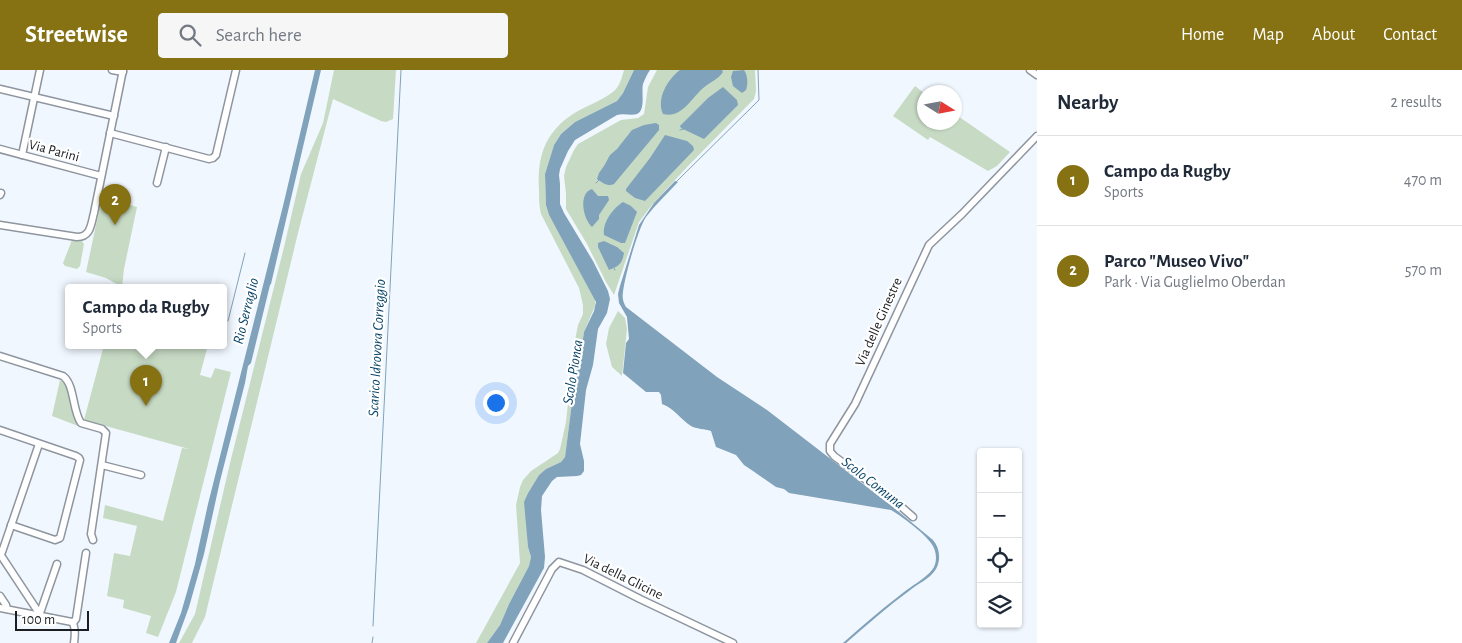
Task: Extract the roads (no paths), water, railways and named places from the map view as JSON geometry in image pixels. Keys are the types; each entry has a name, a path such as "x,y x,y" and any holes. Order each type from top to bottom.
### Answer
{"street":[{"path":"22,155 40,70"},
{"path":"0,225 77,237 86,236 89,232 123,71 112,70"},
{"path":"110,133 209,159 213,158 216,155 236,70"},
{"path":"1030,70 1037,75"},
{"path":"0,89 114,116"},
{"name":"Via delle Ginestre","path":"913,517 834,456 830,451 830,444 855,404 929,245 962,214 1037,136"},
{"path":"157,183 166,148"},
{"name":"Via Parini","path":"0,149 101,176"},
{"path":"0,356 63,376 69,382 76,416 81,423 106,433 91,534 93,540"},
{"path":"0,430 79,458 61,535 58,539 55,540 11,525"},
{"path":"39,444 0,554 37,610 39,616"},
{"path":"102,465 141,475"},
{"path":"74,643 75,632 73,623 76,619 86,552"},
{"name":"Via della Glicine","path":"513,643 552,569 559,562 583,570 640,600 734,643"},
{"path":"39,616 57,564"},
{"path":"0,596 6,605 3,609 73,623"}],"water":[{"path":"315,70 321,70 271,284 251,363 248,366 204,554 189,607 176,643 169,643 181,613 195,564 208,504"},
{"path":"634,70 650,70 643,84 640,112 635,115 617,115 575,140 568,151 559,175 560,204 593,261 610,299 607,313 598,329 593,365 586,390 580,444 584,471 581,475 577,476 557,477 542,496 544,568 503,643 487,643 500,625 529,566 531,557 528,547 524,502 539,475 546,469 561,462 565,457 574,387 584,332 596,302 549,215 546,205 545,174 554,145 561,134 575,122 617,101"},
{"path":"680,70 722,70 723,72 702,89 680,111 675,114 663,114 661,102 664,89 671,78"},
{"path":"744,70 747,77 747,85 746,90 742,93 733,86 731,77 733,71"},
{"path":"723,87 737,100 738,105 704,139 681,128 680,126 708,98"},
{"path":"656,123 659,125 659,130 614,184 608,185 597,179 610,155 632,130"},
{"path":"665,135 687,141 693,146 694,150 645,201 635,198 626,189"},
{"path":"675,181 678,182 646,217 639,231 624,284 623,298 626,307 717,377 767,410 893,507 933,540 937,547 939,562 933,573 893,603 846,643 843,643 877,613 932,570 936,556 933,546 929,541 910,523 891,510 789,493 784,489 776,487 744,465 736,455 716,447 711,431 691,426 662,404 659,392 646,392 623,373 626,343 629,339 627,317 619,303 618,294 620,286 639,225 654,203"},
{"path":"592,189 598,196 608,196 609,200 599,215 599,219 592,227 584,213 583,201 588,191"},
{"path":"623,202 637,212 625,243 621,243 604,235 604,230 609,216"},
{"path":"604,241 617,247 624,253 620,264 609,270 598,247 598,243"}],"waterway":[{"name":"Scarico Idrovora Correggio","path":"373,626 401,70"},
{"name":"Scolo Comuna","path":"676,182 759,100 758,70"},
{"path":"680,130 684,129"},
{"path":"596,183 600,179"},
{"name":"Rio Serraglio","path":"228,321 245,253"},
{"path":"613,266 615,270"},
{"name":"Scarico Idrovora Correggio","path":"372,643 373,637"}],"place":[{"name":"Parco \"Museo Vivo\"","path":"115,225"},
{"name":"Campo da Rugby","path":"146,406"}],"water label":[{"name":"Scolo Pionca","path":"573,372"}]}
